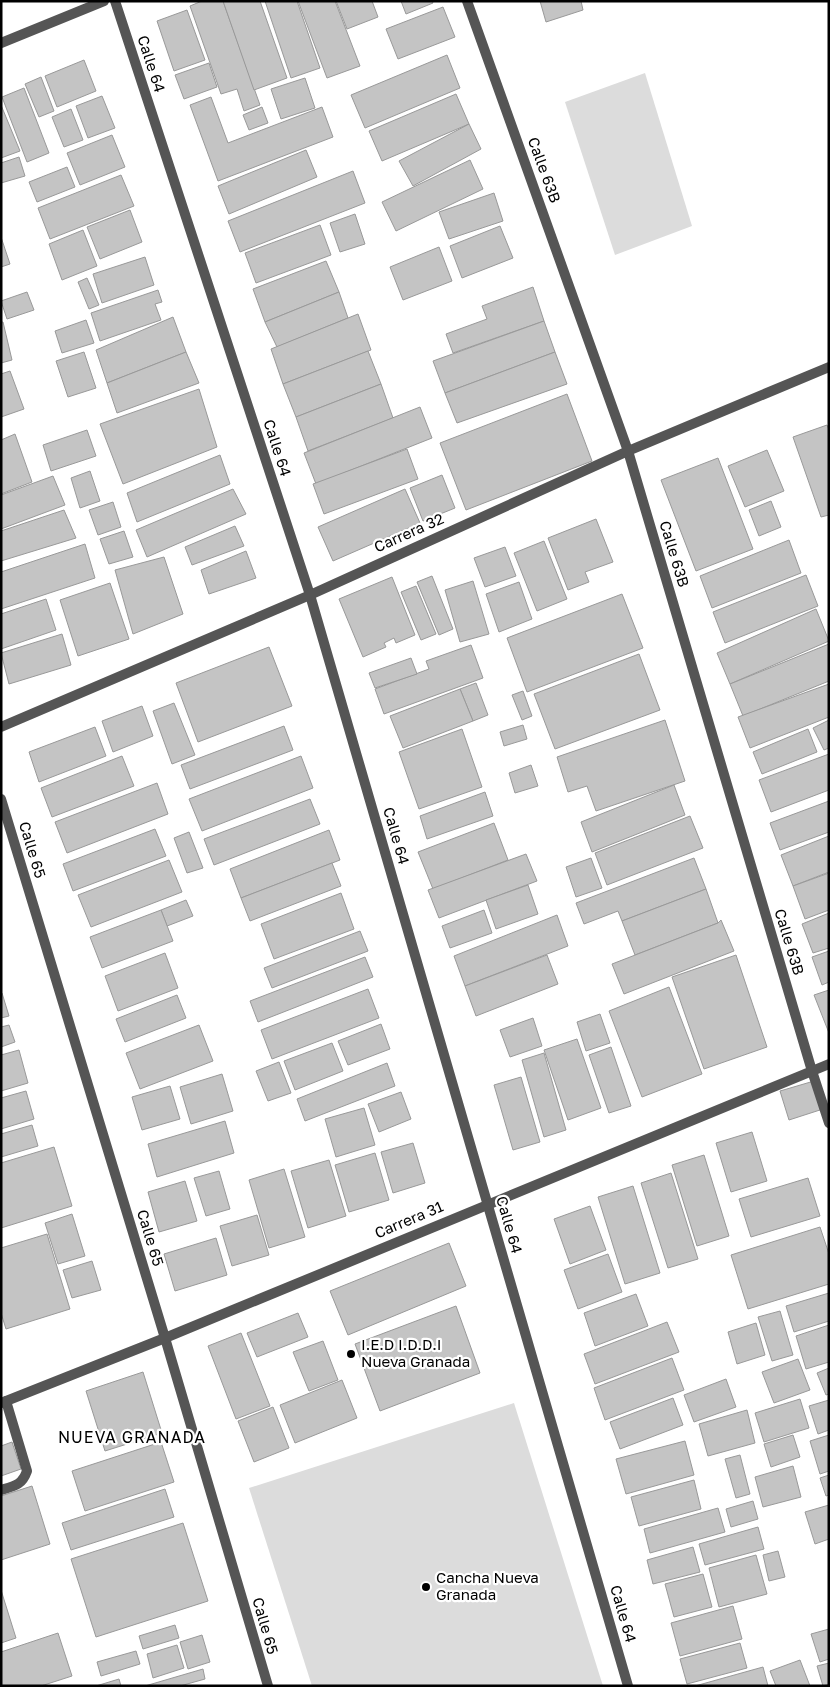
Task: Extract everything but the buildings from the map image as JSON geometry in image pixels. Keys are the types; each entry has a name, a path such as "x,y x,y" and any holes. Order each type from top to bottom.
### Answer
{"street":[{"path":"1,43 104,1"},
{"name":"Calle 64","path":"115,1 310,595 628,1686"},
{"name":"Calle 63B","path":"468,1 628,451 812,1072 829,1123"},
{"name":"Carrera 32","path":"1,728 310,595 628,451 829,367"},
{"name":"Calle 65","path":"1,799 165,1338 268,1686"},
{"name":"Carrera 31","path":"4,1402 165,1338 829,1064"},
{"path":"1,1490 17,1485 24,1480 27,1471 4,1402"}],"shaded area":[{"path":"645,73 692,226 615,255 565,102"},
{"name":"Cancha Nueva Granada","path":"514,1403 603,1686 312,1686 249,1488"}],"place":[{"name":"I.E.D I.D.D.I Nueva Granada","path":"351,1354"},
{"name":"Cancha Nueva Granada","path":"426,1587"}],"district":[{"name":"NUEVA GRANADA","path":"132,1437"}]}
